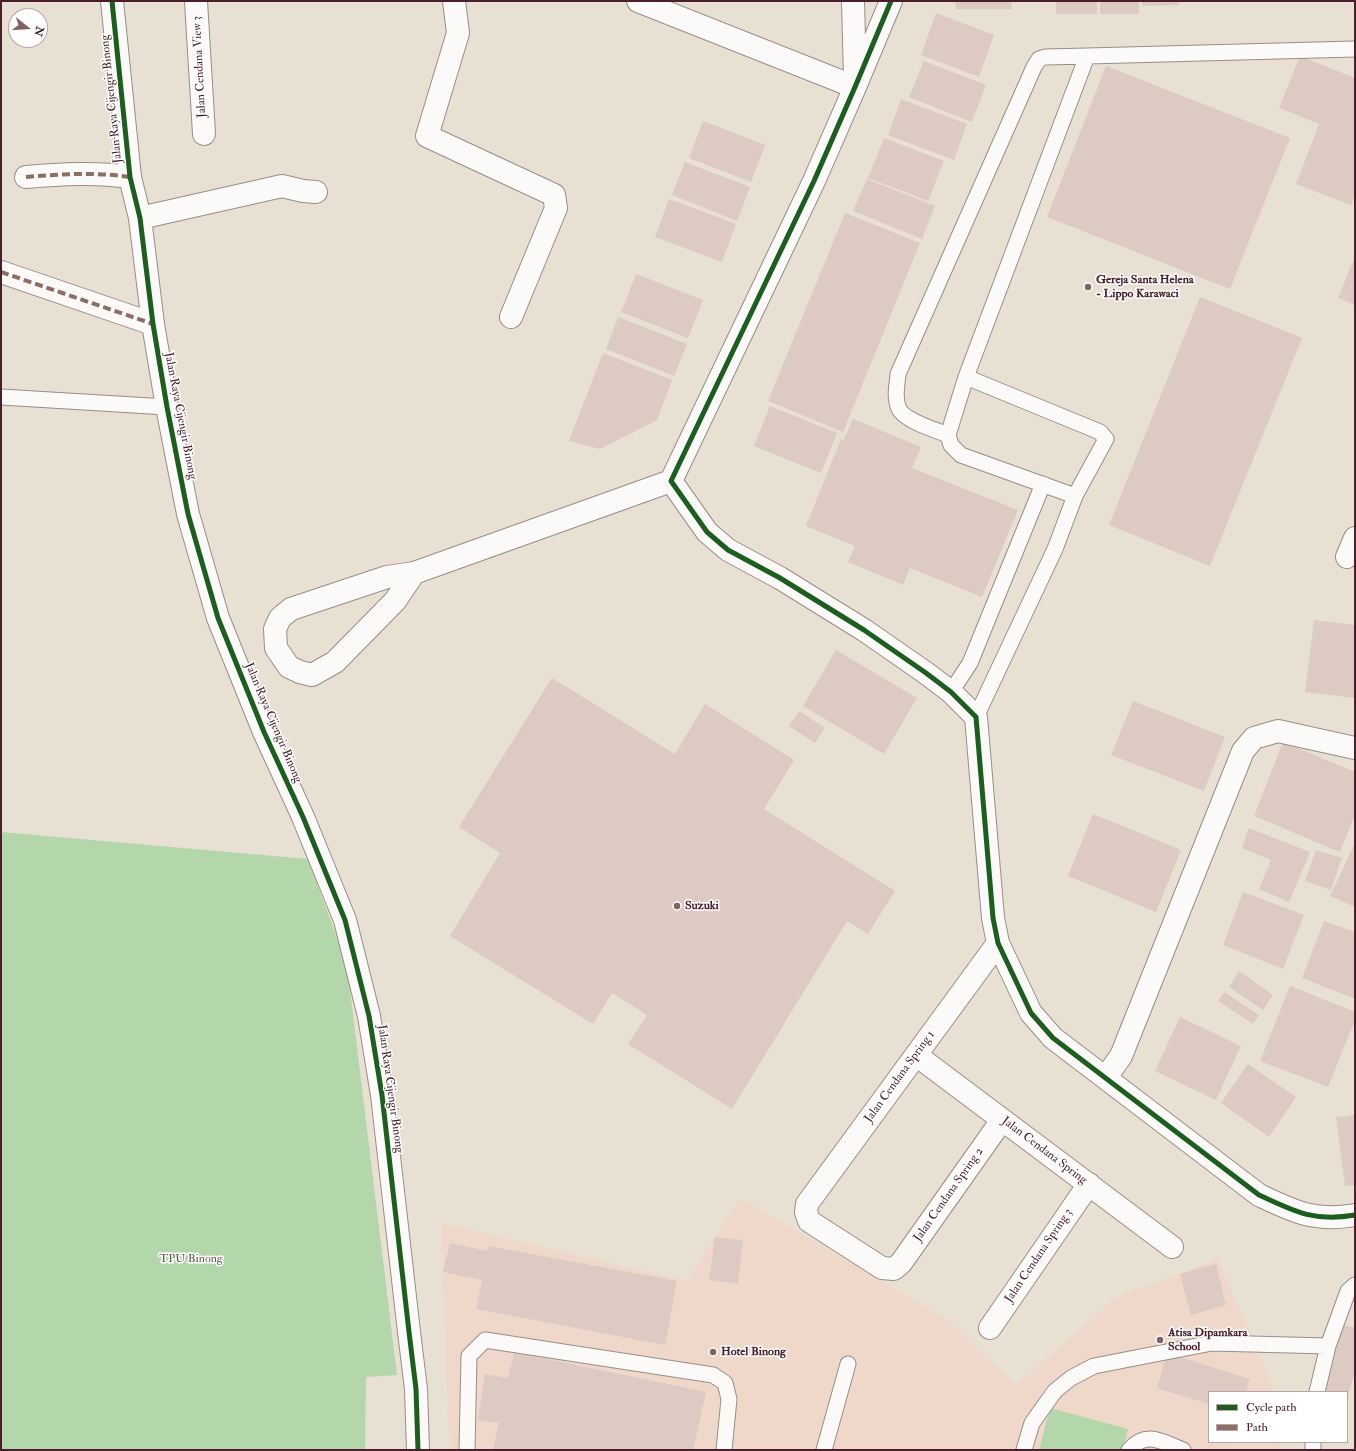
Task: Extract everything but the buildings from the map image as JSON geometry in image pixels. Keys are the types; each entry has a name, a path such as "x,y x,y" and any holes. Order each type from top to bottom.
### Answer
{"street":[{"name":"Jalan Raya Cijengir Binong","path":"112,1 130,176 140,218 153,324 167,407 188,514 218,618 264,732 303,817 345,920 369,1016 382,1095 410,1332 416,1389 418,1450"},
{"name":"Jalan Cendana View 3","path":"196,1 204,134"},
{"path":"454,1 458,33 427,136 554,195 556,208 511,317"},
{"path":"638,1 856,87"},
{"path":"853,1 856,87"},
{"path":"414,573 395,601 335,662 318,672 312,675 289,667 276,648 275,629 280,618 291,609 387,577 414,573 671,481 814,181 856,87 891,1"},
{"path":"26,177 76,173 130,176"},
{"path":"140,218 282,186 303,191 316,192"},
{"path":"1,272 153,324"},
{"path":"671,481 707,532 728,550 780,578 864,630 926,672 951,692 976,717 992,910 998,943 1031,1013 1053,1038 1259,1195 1293,1211 1314,1217 1340,1218 1355,1215"},
{"path":"1106,1077 1121,1056 1243,752 1254,738 1278,731 1355,748"},
{"name":"Jalan Cendana Spring 1","path":"894,1269 882,1268 810,1221 806,1212 807,1204 998,943"},
{"name":"Jalan Cendana Spring","path":"916,1055 1172,1247"},
{"name":"Jalan Cendana Spring 2","path":"894,1269 901,1263 1002,1120"},
{"name":"Jalan Cendana Spring 3","path":"990,1328 1089,1184"}],"lane":[{"path":"948,435 914,422 899,410 896,395 898,374 1034,67 1039,59 1045,57 1355,49"},
{"path":"1075,496 961,455 951,445 948,435 966,377 1087,56"},
{"path":"966,377 1100,432 1106,439 1075,496 1054,549 976,717"},
{"path":"1,397 167,407"},
{"path":"951,692 970,663 1043,484"},
{"path":"1317,1391 1328,1346 1348,1291 1355,1285"},
{"path":"467,1450 469,1356 485,1340 713,1376 725,1383 729,1398 724,1450"},
{"path":"1024,1450 1032,1423 1055,1391 1071,1378 1094,1366 1212,1343 1328,1346"},
{"path":"824,1450 848,1364"},
{"path":"1130,1450 1138,1442 1151,1438 1183,1450"}],"shaded area":[{"name":"Hotel Binong","path":"740,1198 946,1319 1016,1385 1117,1297 1218,1259 1272,1384 1273,1391 1208,1391 1208,1443 1278,1443 1279,1450 449,1450 441,1223 687,1281"}],"green space":[{"name":"TPU Binong","path":"1,832 308,859 347,965 397,1375 366,1377 365,1450 1,1450"},
{"path":"1050,1408 1128,1429 1123,1450 1039,1450"}],"marked path":[{"path":"26,177 78,174 104,174 130,177"},
{"path":"1,272 153,324"}],"cycle path":[{"path":"112,1 130,177 140,218 153,324 167,407 188,514 218,618 264,732 303,817 345,920 369,1016 382,1095 416,1389 418,1450"},
{"path":"891,1 814,181 671,481 707,532 728,550 780,578 864,630 951,692 976,717 993,918 998,943 1031,1013 1053,1038 1259,1195 1294,1211 1305,1214 1328,1217 1355,1215"}],"place":[{"name":"Gereja Santa Helena - Lippo Karawaci","path":"1088,287"},
{"name":"Suzuki","path":"677,906"},
{"name":"Atisa Dipamkara School","path":"1160,1340"},
{"name":"Hotel Binong","path":"713,1352"}]}
